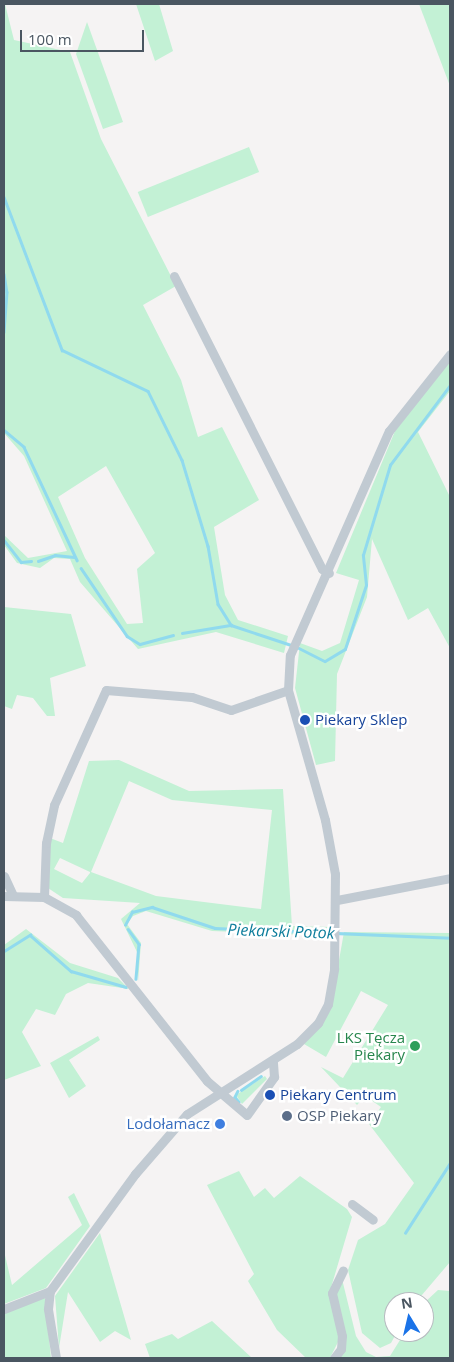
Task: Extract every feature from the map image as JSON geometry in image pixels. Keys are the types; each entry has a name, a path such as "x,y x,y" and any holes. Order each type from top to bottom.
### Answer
{"street":[{"path":"174,276 322,569 329,573"},
{"path":"56,1358 48,1308 50,1291 166,1135 187,1114 273,1061 309,1033 324,1012 332,985 337,900 325,820 288,690 290,655 295,639 329,573 389,431 450,354"},
{"path":"44,897 46,843 54,804 106,690 192,697 227,710 288,690"},
{"path":"4,876 9,895 44,897 82,921 220,1094 247,1115 274,1077 273,1061"},
{"path":"337,900 450,878"},
{"path":"352,1204 374,1220"},
{"path":"334,1358 342,1350 342,1336 332,1293 343,1270"},
{"path":"4,1309 50,1291"}],"green space":[{"path":"5,4 14,40 70,52 101,139 176,286 143,305 181,380 198,437 222,427 259,500 214,527 225,595 238,620 288,636 284,653 216,632 138,649 80,582 70,559 54,558 40,568 17,563 4,545 4,535 28,558 67,551 24,456 4,433","holes":["106,466 155,553 137,569 143,623 127,624 85,558 58,497"]},
{"path":"136,4 159,4 173,51 155,61"},
{"path":"419,4 450,4 450,86"},
{"path":"87,22 123,122 103,129 76,54"},
{"path":"249,147 259,172 148,217 138,192"},
{"path":"450,360 450,391 418,432 450,497 450,648 428,608 408,620 372,539 367,597 337,674 335,761 316,765 295,688 300,643 322,651 340,643 359,580 336,573 395,431"},
{"path":"4,607 71,614 86,666 50,678 55,716 47,716 33,698 17,695 12,709 4,706"},
{"path":"119,760 189,791 283,789 292,926 331,927 332,936 212,931 146,911 133,916 127,924 141,943 138,982 137,952 121,919 140,903 63,898 48,888 50,838 63,843 89,761","holes":["129,781 172,800 272,810 261,909 156,896 91,872","60,858 90,872 90,873 82,883 54,869"]},
{"path":"26,929 70,963 118,978 129,989 88,983 66,994 55,1015 36,1009 22,1032 41,1066 4,1080 4,945"},
{"path":"344,932 450,933 450,1262 424,1292 384,1292 384,1342 392,1342 380,1348 362,1333 348,1270 358,1240 385,1224 414,1183 369,1124 381,1107 365,1096 357,1105 321,1067 343,1078 388,1005 361,991 326,1057 304,1044 330,1011"},
{"path":"98,1036 100,1040 69,1060 86,1086 69,1098 50,1063"},
{"path":"265,1076 267,1079 242,1104 236,1095"},
{"path":"239,1171 254,1197 265,1188 274,1198 300,1176 347,1209 352,1217 330,1291 339,1340 330,1358 306,1358 277,1330 248,1281 254,1274 207,1185"},
{"path":"74,1193 90,1226 46,1288 4,1304 4,1251 12,1285 82,1225 68,1197"},
{"path":"100,1233 131,1340 115,1331 100,1342 68,1292 59,1348 55,1296"},
{"path":"342,1279 356,1336 366,1352 376,1357 390,1356 399,1342 434,1342 434,1294 438,1290 450,1291 450,1358 338,1358 345,1348 335,1291"},
{"path":"45,1296 51,1358 4,1358 4,1313"},
{"path":"212,1321 252,1358 150,1358 145,1344 172,1334 178,1339"}],"waterway":[{"path":"4,197 62,350 148,391 182,460 208,546 218,604 231,625"},
{"path":"4,274 7,292 4,332"},
{"path":"297,647 325,661 345,649 366,585 363,555 390,465 450,385"},
{"path":"4,430 24,447 77,560"},
{"path":"4,540 21,562 31,561"},
{"path":"38,561 55,555 74,557"},
{"path":"81,568 127,636 140,644 173,635"},
{"path":"182,633 231,625 291,645"},
{"name":"Piekarski Potok","path":"125,925 132,912 152,907 215,928 450,938"},
{"name":"Piekarski Potok","path":"128,929 139,944 136,979"},
{"name":"Piekarski Potok","path":"4,951 30,935 71,971 126,987"},
{"path":"241,1090 261,1076"},
{"path":"238,1091 235,1097 239,1102"},
{"path":"405,1233 450,1163"}],"place":[{"name":"Piekary Sklep","path":"305,720"},
{"name":"LKS Tęcza Piekary","path":"415,1046"},
{"name":"Piekary Centrum","path":"270,1095"},
{"name":"OSP Piekary","path":"287,1116"},
{"name":"Lodołamacz","path":"220,1124"}]}
